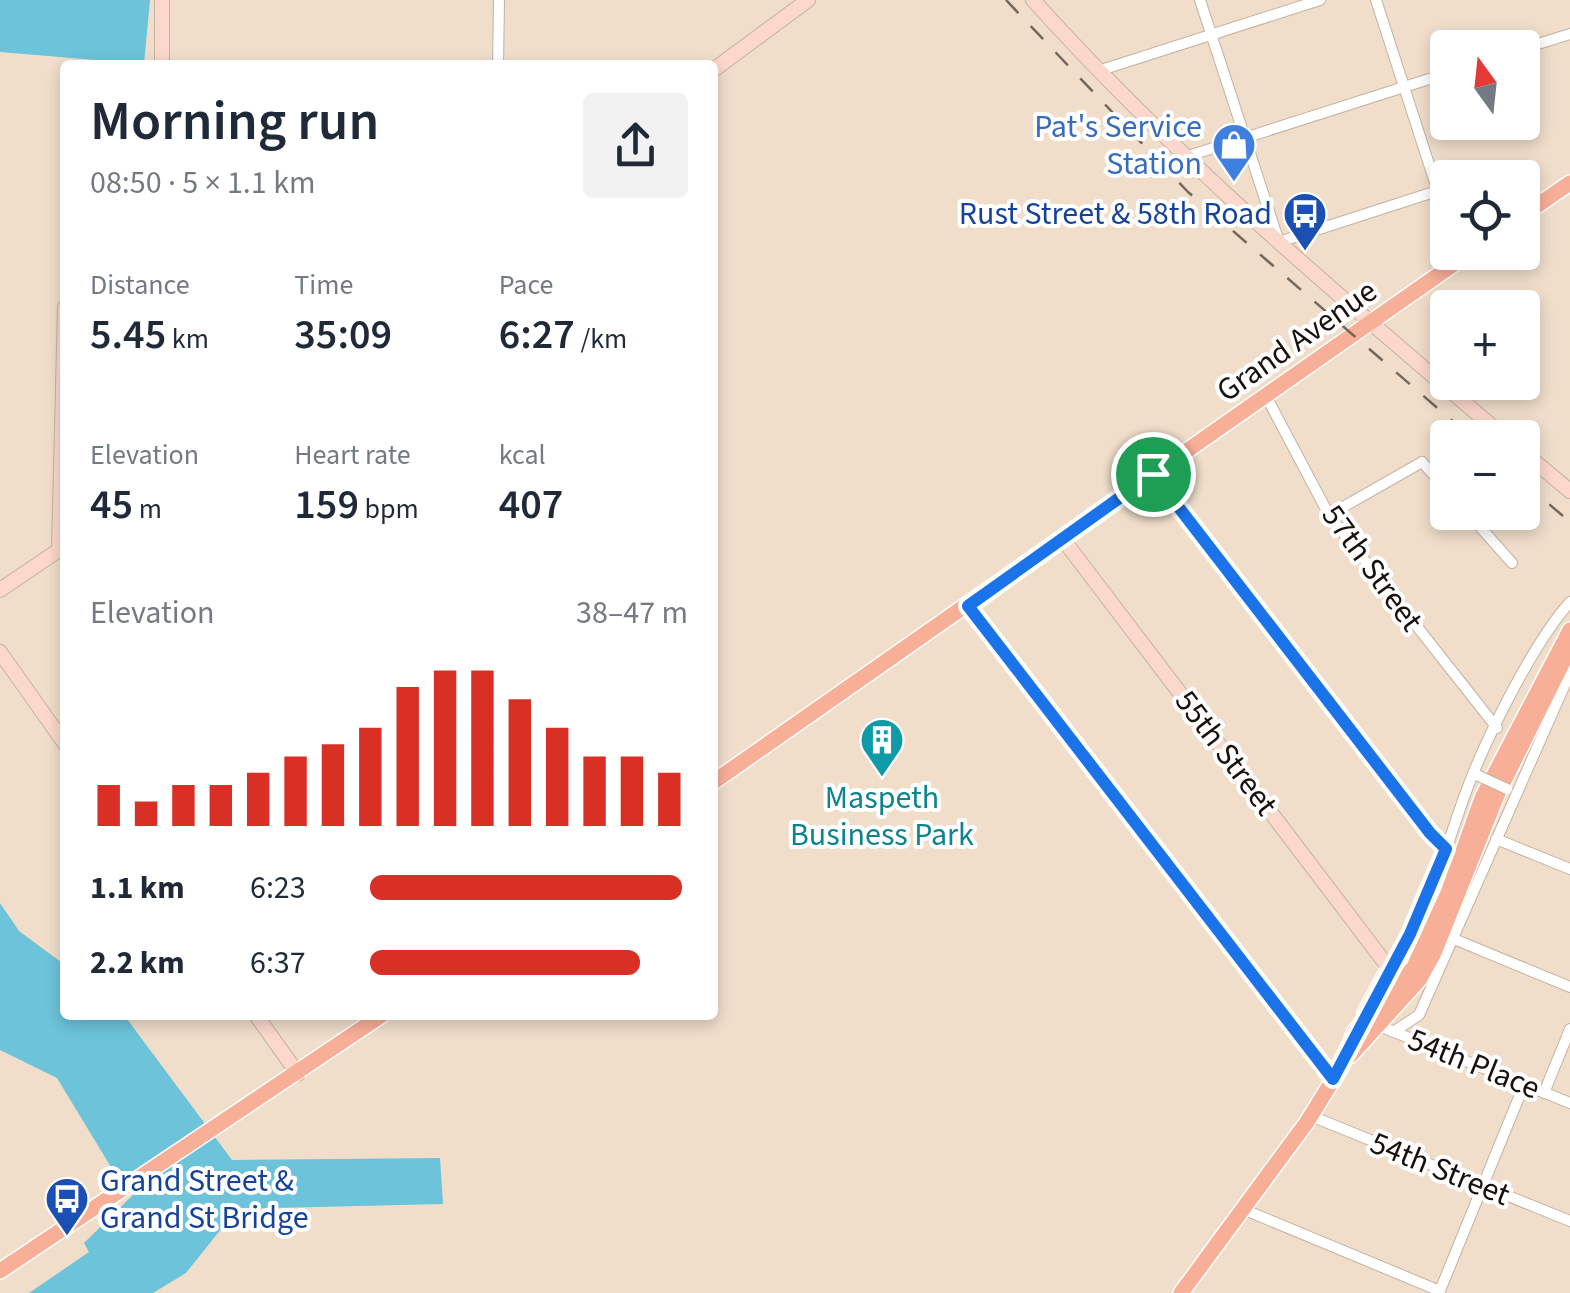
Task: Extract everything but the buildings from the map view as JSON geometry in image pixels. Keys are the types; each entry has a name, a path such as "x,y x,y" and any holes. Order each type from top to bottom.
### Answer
{"main road":[{"path":"162,0 162,60"},
{"path":"718,67 808,0"},
{"path":"1034,1 1097,71 1185,158 1485,420"},
{"path":"1540,204 1570,183"},
{"name":"Grand Avenue","path":"718,779 1442,270"},
{"path":"1540,466 1570,491"},
{"path":"0,590 59,550 60,510"},
{"name":"55th Street","path":"1062,538 1390,968"},
{"path":"968,606 1337,1073"},
{"path":"1355,1032 1414,967 1448,893 1482,798 1570,630"},
{"path":"1337,1073 1419,980 1434,954 1505,778 1570,648"},
{"path":"0,652 60,737"},
{"path":"1182,1293 1311,1116 1390,968"},
{"path":"260,1020 298,1074"},
{"path":"0,1271 375,1020"}],"street":[{"path":"498,60 499,0"},
{"path":"1200,0 1279,242 1430,194"},
{"path":"1097,71 1320,0"},
{"path":"1376,0 1430,167"},
{"path":"1540,43 1570,34"},
{"path":"1185,158 1430,79"},
{"name":"57th Street","path":"1266,396 1329,515 1497,728"},
{"path":"1329,515 1422,462 1430,471"},
{"path":"1153,474 1446,849"},
{"path":"1483,530 1512,562"},
{"path":"1390,968 1410,934 1497,728 1546,629 1570,602"},
{"path":"1394,1032 1419,1015 1496,839 1510,791 1570,673"},
{"path":"1477,774 1510,791"},
{"path":"1496,839 1570,869"},
{"path":"1454,939 1570,986"},
{"name":"54th Place","path":"1377,1025 1570,1103"},
{"path":"1544,1093 1570,1030"},
{"path":"1245,1210 1439,1292 1524,1084"},
{"name":"54th Street","path":"1311,1116 1570,1220"}],"water":[{"path":"0,0 150,0 144,60 0,52"},
{"path":"0,903 19,931 60,961 60,1020 128,1020 232,1160 440,1158 443,1204 237,1209 186,1273 153,1293 29,1293 89,1252 84,1243 138,1190 128,1175 117,1177 57,1078 0,1050"}],"railway":[{"path":"1006,0 1188,192 1451,420"},
{"path":"1540,496 1570,522"}],"place":[{"name":"Pat's Service Station","path":"1234,183"},
{"name":"Rust Street & 58th Road","path":"1305,252"},
{"name":"Maspeth Business Park","path":"882,778"},
{"name":"Grand Street & Grand St Bridge","path":"67,1237"}],"route":[{"path":"1153,474 1446,849 1400,955 1385,974 1333,1079 968,606 1153,474"}]}
